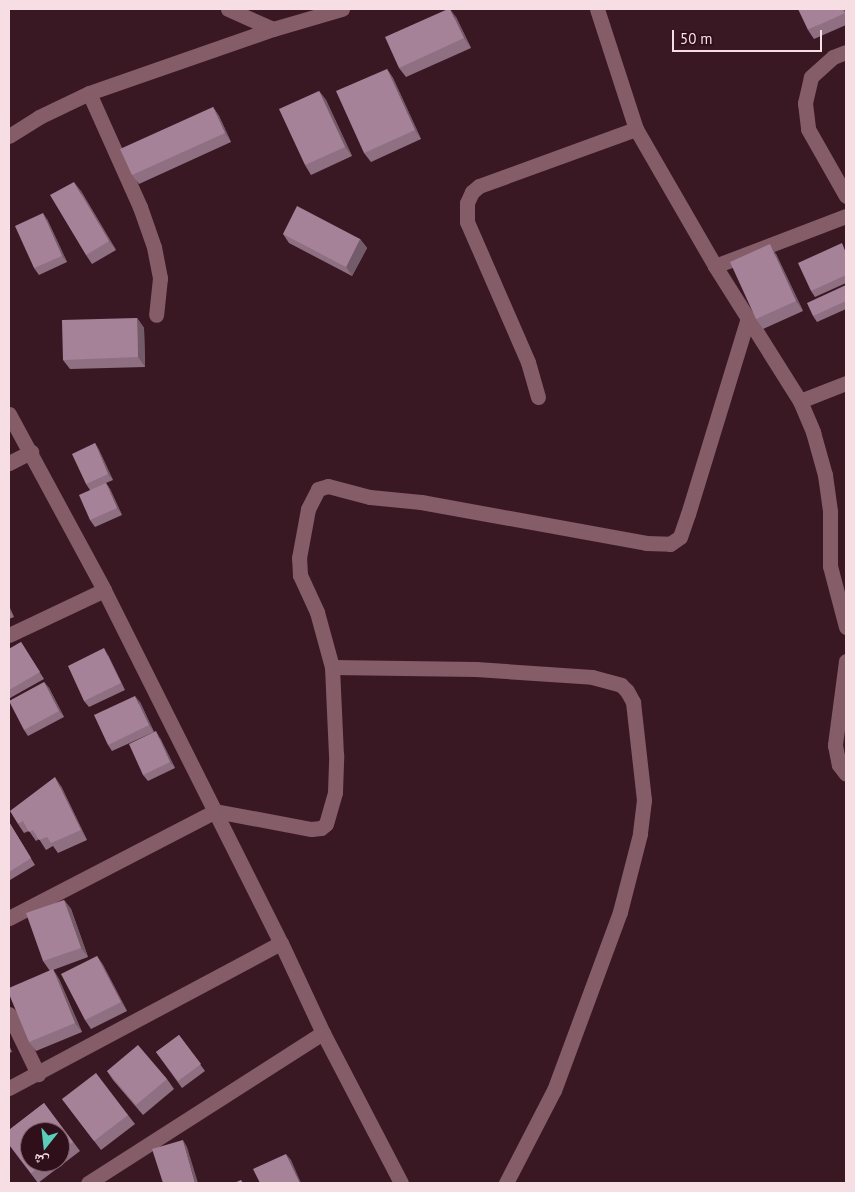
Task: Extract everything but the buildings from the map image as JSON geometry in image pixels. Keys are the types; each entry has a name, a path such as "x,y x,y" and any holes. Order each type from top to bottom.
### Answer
{"street":[{"path":"228,9 273,29"},
{"path":"9,136 39,117 89,93 273,29 342,9"},
{"path":"597,9 636,129 715,266 800,401 813,432 825,475 830,512 830,566 846,627"},
{"path":"846,52 833,57 811,77 805,103 808,129 846,196"},
{"path":"89,93 140,207 154,247 160,278 156,315"},
{"path":"538,397 518,336 466,222 467,203 472,192 479,186 636,129"},
{"path":"715,266 846,216"},
{"path":"9,918 215,811 311,829 321,828 326,824 335,792 336,755 332,668 317,612 300,576 299,558 308,509 318,489 328,486 370,497 421,502 646,543 670,544 680,538 748,318"},
{"path":"800,401 846,383"},
{"path":"9,414 104,590 215,811 394,1181"},
{"path":"9,463 31,452"},
{"path":"9,635 104,590"},
{"path":"846,662 835,745 839,765 846,774"},
{"path":"332,668 476,669 592,677 620,685 627,691 633,702 644,800 640,834 620,912 554,1090 506,1183"},
{"path":"9,1088 280,942"},
{"path":"9,1014 38,1074"},
{"path":"88,1183 323,1033"}]}
